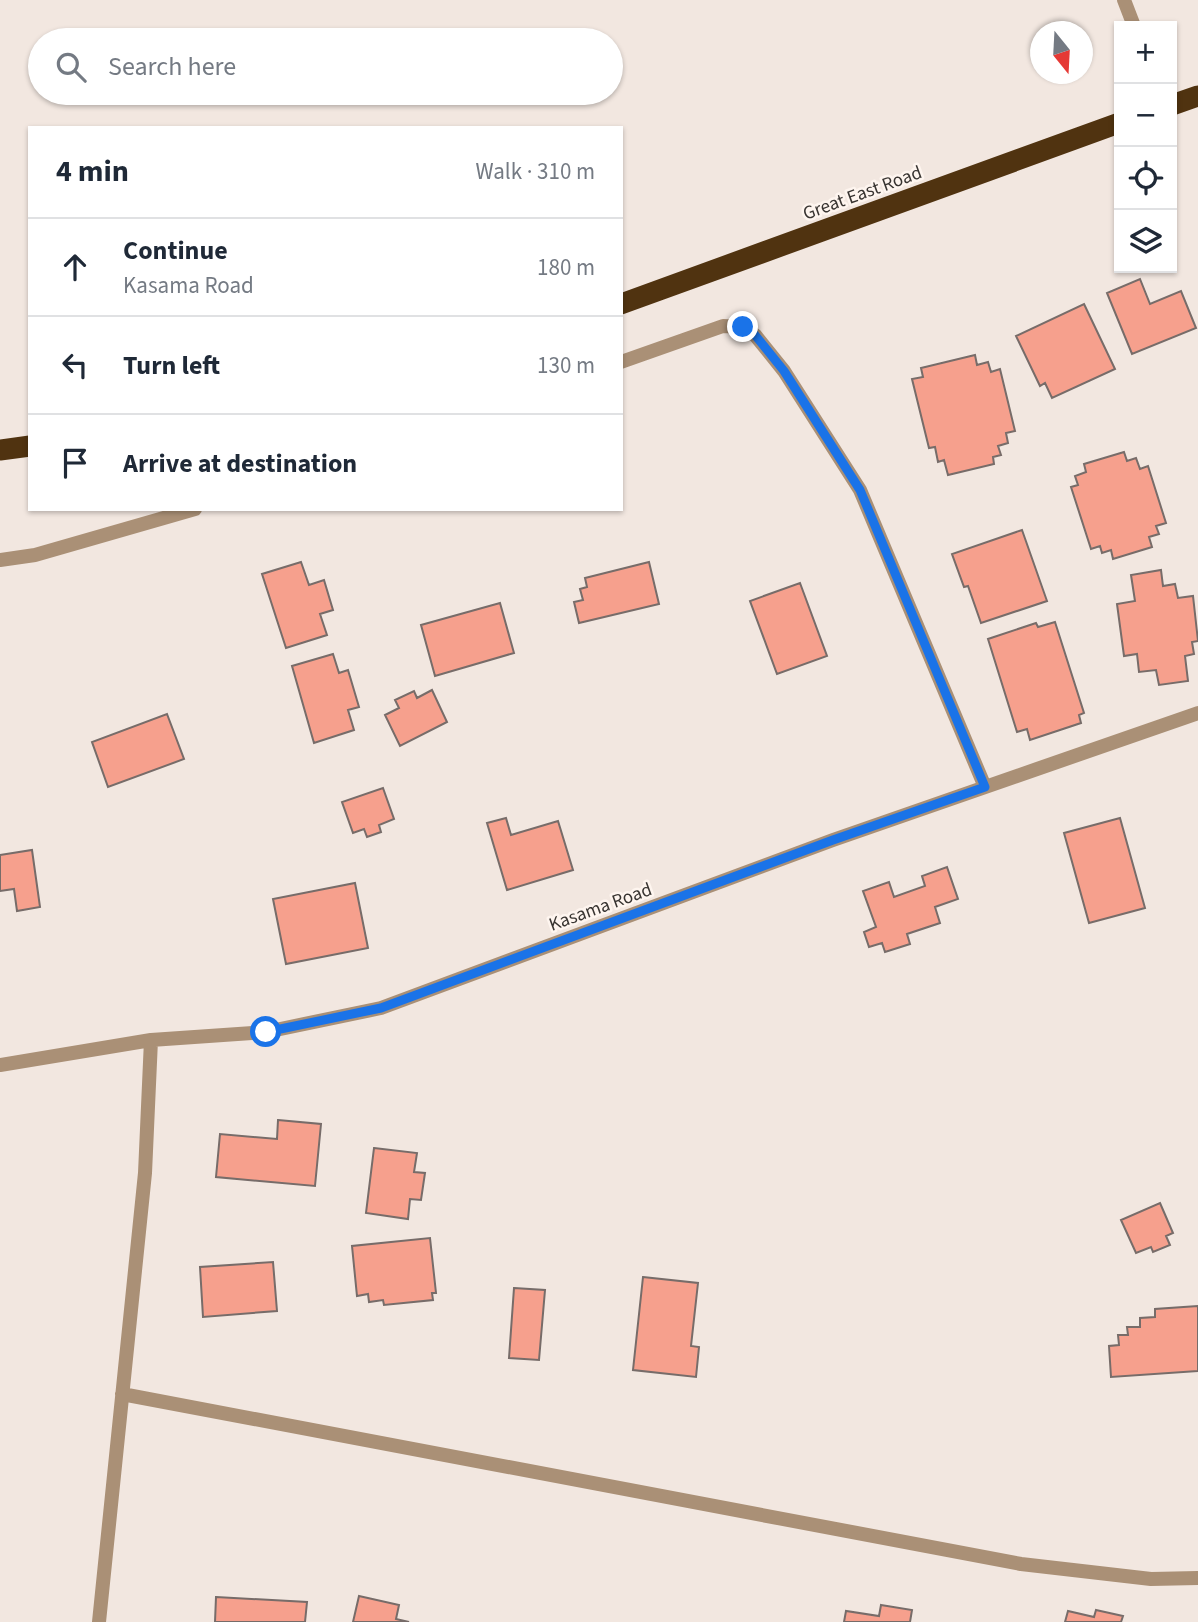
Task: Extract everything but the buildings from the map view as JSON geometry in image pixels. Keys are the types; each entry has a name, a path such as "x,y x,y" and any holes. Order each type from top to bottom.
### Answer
{"highway":[{"path":"1177,103 1198,96"},
{"name":"Great East Road","path":"623,303 1114,125"},
{"path":"0,450 28,446"}],"street":[{"path":"1125,0 1132,21"},
{"path":"623,361 723,326 743,327 755,335 784,371 860,490 985,787"},
{"path":"0,560 36,555 188,511"},
{"name":"Kasama Road","path":"0,1065 151,1040 266,1032 381,1008 820,845 1198,713"},
{"path":"99,1622 145,1173 151,1040"},
{"path":"122,1394 1021,1564 1151,1579 1198,1578"}],"route":[{"path":"266,1032 381,1008 833,840 985,787 860,490 784,371 755,335 743,327"}]}
